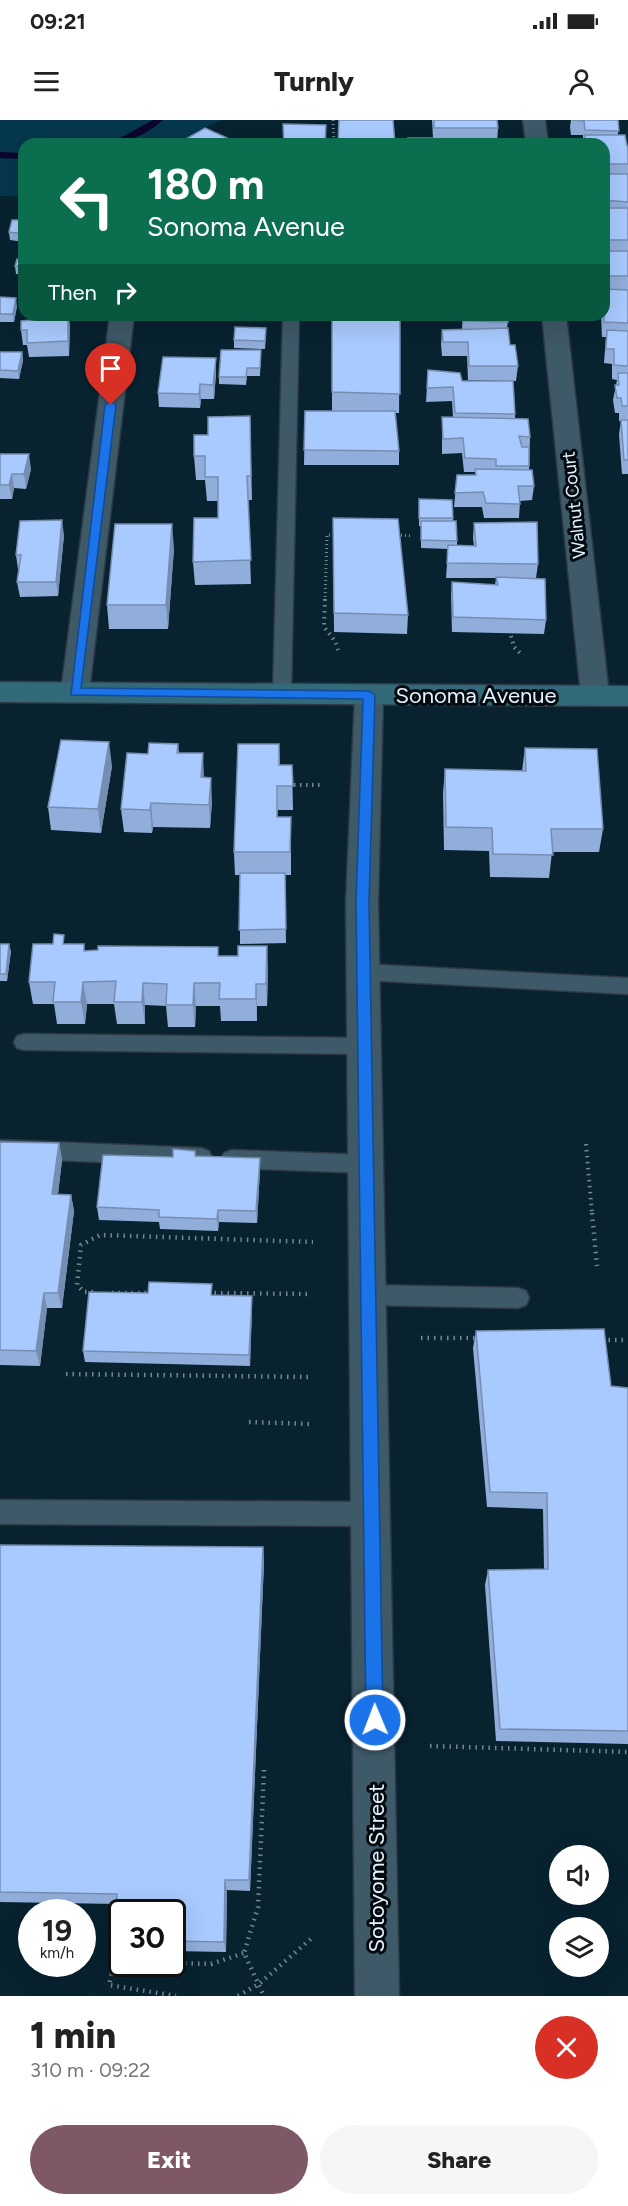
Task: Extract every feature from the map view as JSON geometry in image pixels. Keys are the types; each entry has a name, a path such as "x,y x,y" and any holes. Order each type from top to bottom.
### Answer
{"street":[{"path":"534,120 536,138"},
{"path":"75,692 121,321"},
{"name":"Walnut Court","path":"555,321 595,695"},
{"name":"Sonoma Avenue","path":"0,692 628,696"},
{"name":"Sotoyome Street","path":"369,695 362,902 376,1996"}],"lane":[{"path":"282,694 291,321"},
{"path":"363,972 413,973 498,981 628,986"},
{"path":"24,1042 364,1046"},
{"path":"0,1149 366,1164"},
{"path":"368,1295 518,1298"},
{"path":"0,1512 371,1514"}],"path":[{"path":"333,120 334,138"},
{"path":"338,535 327,535 324,627 335,641 339,653"},
{"path":"391,535 413,536"},
{"path":"511,636 514,647 522,655"},
{"path":"279,785 323,785"},
{"path":"586,1144 597,1266"},
{"path":"96,1292 84,1292 77,1285 81,1245 100,1235 313,1242"},
{"path":"108,1293 156,1293"},
{"path":"204,1293 312,1294"},
{"path":"421,1338 481,1338"},
{"path":"600,1340 628,1340"},
{"path":"66,1374 311,1377"},
{"path":"249,1422 311,1424"},
{"path":"429,1746 628,1752"},
{"path":"264,1770 258,1907 244,1953 264,1996"},
{"path":"238,1996 259,1984 313,1937"},
{"path":"186,1963 211,1964 244,1953"},
{"path":"111,1977 109,1984 176,1996"}],"shaded area":[{"path":"0,120 222,120 197,131 191,138 18,138 18,196 0,196"}],"building":[{"path":"339,120 393,120 394,138 338,138"},
{"path":"434,120 497,120 498,128 434,128"},
{"path":"572,120 618,120 619,131 585,130 584,121"},
{"path":"283,124 326,125 325,138 284,138"},
{"path":"205,128 227,138 188,138"},
{"path":"585,135 625,135 628,146 628,164 610,164 610,138 585,138"},
{"path":"610,174 628,174 628,202 610,200"},
{"path":"610,208 628,208 628,240 610,240"},
{"path":"12,220 18,220 18,233 9,232"},
{"path":"610,251 628,251 628,276 610,276"},
{"path":"610,289 628,290 628,323 604,322 610,321"},
{"path":"0,297 16,298 13,314 0,314"},
{"path":"21,321 68,321 68,341 27,343 27,330 21,330"},
{"path":"332,321 400,321 400,394 332,392"},
{"path":"235,327 266,328 265,341 234,340"},
{"path":"508,328 510,345 515,345 518,366 469,366 468,342 443,342 442,330"},
{"path":"607,330 628,331 628,366 614,365 614,349 606,349"},
{"path":"221,350 261,350 260,368 247,368 246,377 219,377"},
{"path":"0,352 22,352 18,371 0,370"},
{"path":"163,357 216,358 213,385 200,384 199,394 158,393"},
{"path":"428,370 460,373 462,381 513,381 515,414 455,413 453,387 427,388"},
{"path":"618,373 628,373 628,406 622,406 621,398 617,398 615,385 619,385"},
{"path":"305,411 395,411 399,451 304,450"},
{"path":"250,416 251,476 247,476 251,560 193,562 194,518 218,518 218,477 205,477 205,456 194,456 194,435 208,435 208,417"},
{"path":"442,417 528,419 530,437 519,436 522,447 529,447 529,466 496,466 496,459 465,458 463,438 443,439"},
{"path":"621,420 628,420 628,460 624,460"},
{"path":"0,454 29,454 24,474 12,474 9,485 0,485"},
{"path":"475,469 532,470 534,486 518,486 520,504 486,503 483,492 455,493 457,475 476,475"},
{"path":"419,499 452,500 453,518 419,518"},
{"path":"333,518 398,519 408,615 334,613"},
{"path":"62,520 56,582 17,582 21,555 16,555 20,521"},
{"path":"421,521 456,521 457,541 421,540"},
{"path":"537,522 538,564 447,563 448,545 476,546 474,523"},
{"path":"115,524 172,524 166,605 107,605"},
{"path":"496,577 545,579 546,620 453,617 452,582 498,585"},
{"path":"61,740 109,742 98,809 48,807"},
{"path":"149,743 178,744 177,753 203,753 201,777 211,778 209,805 151,803 150,810 121,809 127,753 148,754"},
{"path":"238,744 279,744 279,765 292,765 293,786 277,786 277,817 291,817 290,852 234,852"},
{"path":"525,748 597,749 603,829 551,829 553,855 493,854 492,828 446,827 445,769 526,771"},
{"path":"240,873 285,873 286,929 239,930"},
{"path":"54,934 64,935 63,944 84,944 84,951 98,950 98,946 218,947 218,956 238,956 238,946 267,946 266,984 256,984 256,999 219,999 220,983 194,983 193,1005 166,1005 167,984 143,983 142,1002 114,1002 116,981 83,982 81,1002 53,1002 55,982 29,982 33,944 53,944"},
{"path":"0,944 9,944 6,974 0,974"},
{"path":"0,1142 59,1143 52,1194 71,1195 58,1293 44,1293 36,1351 0,1350"},
{"path":"173,1149 195,1151 195,1156 260,1158 256,1211 218,1210 217,1219 159,1217 159,1210 97,1207 103,1155 173,1157"},
{"path":"149,1282 212,1284 211,1295 252,1296 249,1355 83,1351 89,1292 148,1293"},
{"path":"604,1329 611,1386 628,1388 628,1731 500,1729 488,1570 548,1569 547,1493 490,1492 476,1331"},
{"path":"0,1545 263,1547 249,1880 225,1880 224,1942 186,1941 186,1899 117,1899 117,1894 0,1892"}],"waterway":[{"path":"127,138 159,120"},
{"path":"0,155 18,156"}],"route":[{"path":"111,405 75,692 369,695 362,902 375,1720"}]}
